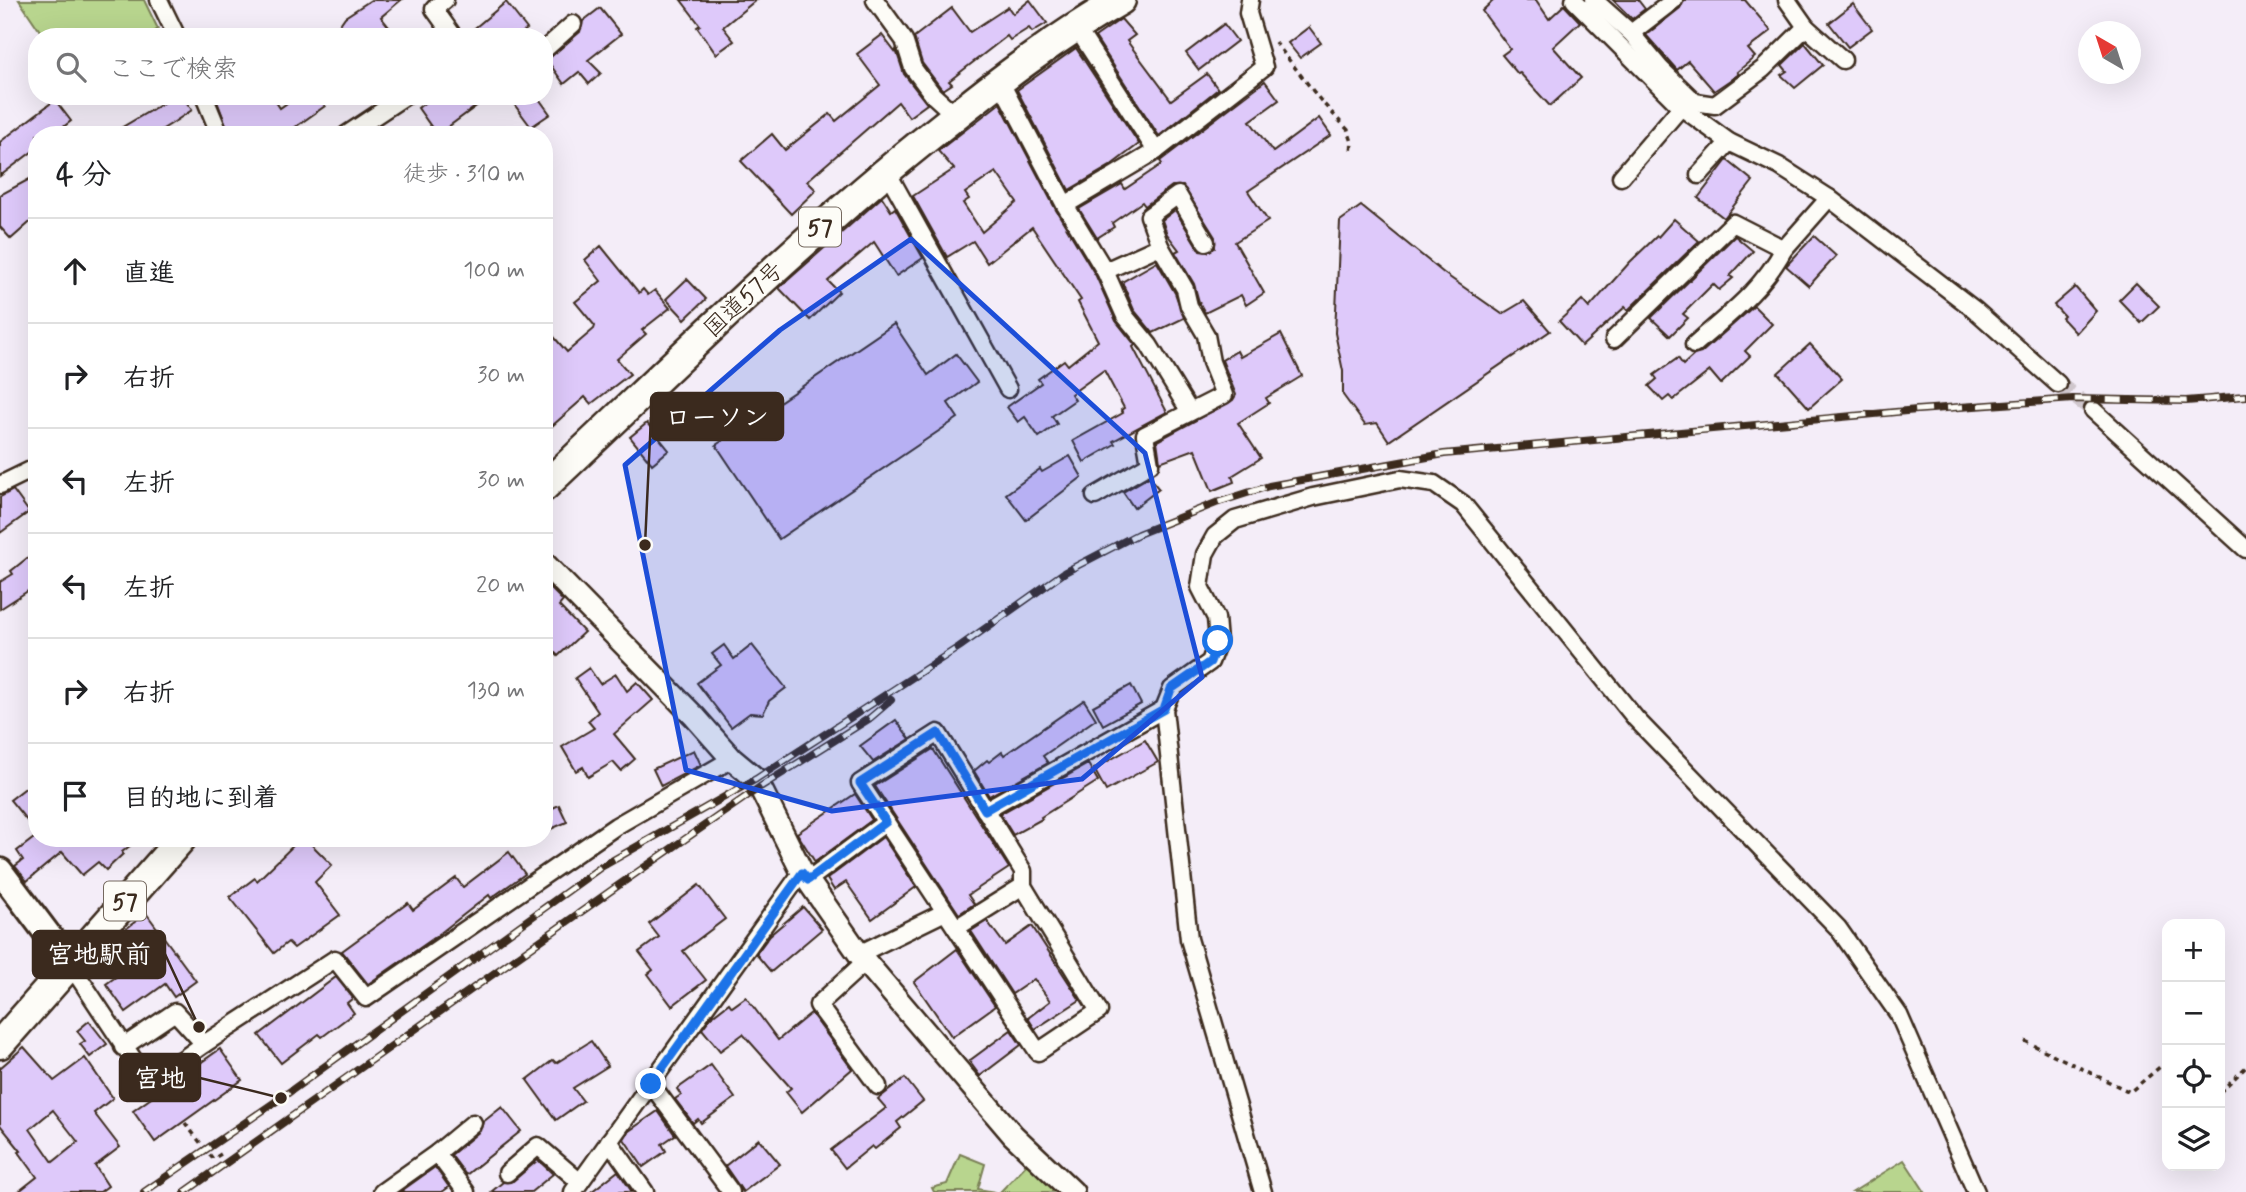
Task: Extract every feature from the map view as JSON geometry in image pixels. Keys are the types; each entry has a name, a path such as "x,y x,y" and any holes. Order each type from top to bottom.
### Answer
{"highway":[{"name":"国道57号","path":"553,479 837,211 1000,81 1076,27 1121,0"},
{"name":"57","path":"0,1044 174,847"}],"main road":[{"path":"0,871 70,964"}],"street":[{"path":"159,0 173,28"},
{"path":"445,0 434,9 448,28"},
{"path":"874,0 904,40 914,68 933,95 956,115"},
{"path":"1065,205 1156,151 1264,67 1248,13 1250,0"},
{"path":"1574,0 1681,107 1729,142 1779,166 1829,198 1975,310 2058,384"},
{"path":"1594,0 1631,33 1661,69 1695,102 1715,105 1763,69 1806,27"},
{"path":"1631,33 1674,0"},
{"path":"1787,0 1806,27 1843,60"},
{"path":"553,42 573,24"},
{"path":"1076,27 1156,151"},
{"path":"1000,81 1065,205 1105,271 1125,316 1149,345 1190,412"},
{"path":"208,105 216,126"},
{"path":"360,126 391,105"},
{"path":"1620,177 1681,107"},
{"path":"1699,175 1729,142"},
{"path":"886,170 1008,389"},
{"path":"1095,496 1150,464 1144,435 1224,394 1212,362 1206,335 1189,306 1185,289 1160,246 1149,216 1178,195 1206,242"},
{"path":"1694,345 1753,293 1771,272 1784,249 1829,198"},
{"path":"1614,340 1733,223 1784,249"},
{"path":"1105,271 1160,246"},
{"path":"2093,410 2246,549"},
{"path":"0,485 28,471"},
{"path":"1263,1192 1189,939 1164,709 1171,689 1210,662 1218,641 1216,618 1200,587 1205,554 1215,537 1235,520 1313,497 1399,479 1434,484 1463,504 1636,719 1838,928 1899,1015 1976,1192"},
{"path":"553,572 695,717 732,759 756,779 805,876 862,957 1013,1135 1073,1192"},
{"path":"985,810 1164,709"},
{"path":"938,733 985,810 1023,871 1023,886 1100,1011 1038,1052 860,783 938,733"},
{"path":"70,964 149,1083 335,959 366,998 616,826 732,759"},
{"path":"507,1173 538,1146 577,1187 805,876 886,822"},
{"path":"956,929 1023,886"},
{"path":"878,1086 818,1004 862,957 945,912"},
{"path":"123,1047 175,1012 204,1044"},
{"path":"651,1084 731,1192"},
{"path":"382,1192 438,1153 473,1123"},
{"path":"609,1141 645,1192"},
{"path":"438,1153 466,1192"}],"path":[{"path":"1272,38 1321,101 1348,130 1352,142 1351,153"},
{"path":"2025,1041 2130,1092 2162,1065"},
{"path":"2225,1087 2246,1067"},
{"path":"185,1123 213,1159 223,1152"}],"highlighted area":[{"path":"911,239 1145,453 1202,677 1082,779 832,811 686,770 625,465 780,330"}],"green space":[{"path":"19,0 144,0 158,28 38,28"},
{"path":"960,1154 985,1164 978,1189 995,1192 934,1192 932,1188 947,1184"},
{"path":"1904,1160 1925,1192 1853,1192"},
{"path":"1027,1164 1058,1192 1000,1192"}],"building":[{"path":"371,0 401,0 381,17 390,28 337,28 345,17"},
{"path":"681,0 756,0 723,27 734,41 716,54 697,27 700,25"},
{"path":"1030,0 1047,23 1032,32 1029,28 1010,40 1007,36 949,81 952,84 943,90 922,63 914,37 952,8 970,32 1008,7 1013,14"},
{"path":"1494,0 1536,0 1549,19 1564,5 1580,22 1553,47 1581,78 1550,106 1502,55 1510,49 1482,11"},
{"path":"1613,0 1638,0 1645,9 1632,19"},
{"path":"1684,0 1745,0 1771,31 1748,49 1755,57 1737,72 1739,74 1714,91 1688,61 1677,70 1646,35 1680,8"},
{"path":"506,2 526,28 475,28"},
{"path":"1853,4 1872,29 1848,47 1829,23"},
{"path":"600,8 621,34 588,60 601,73 589,84 579,72 564,84 553,68 553,55 580,32 583,21"},
{"path":"1121,19 1135,35 1127,41 1171,100 1207,74 1218,89 1159,136 1095,37"},
{"path":"1224,24 1237,41 1199,70 1186,53"},
{"path":"1309,27 1321,43 1300,58 1288,43"},
{"path":"882,35 895,52 896,50 904,74 927,104 909,117 898,102 807,181 816,190 791,214 741,161 772,134 785,150 830,114 836,121 880,85 857,54"},
{"path":"1805,43 1823,65 1795,88 1781,75 1787,71 1782,65"},
{"path":"1076,48 1139,144 1110,166 1069,190 1017,90"},
{"path":"1265,81 1279,100 1250,121 1273,152 1319,118 1331,135 1248,191 1268,221 1235,242 1264,293 1246,305 1241,295 1205,313 1194,284 1175,252 1179,250 1167,234 1162,220 1175,210 1200,251 1207,252 1215,248 1215,237 1183,186 1172,186 1145,206 1142,202 1112,223 1114,227 1097,238 1079,209 1122,184 1125,189 1162,164 1160,161"},
{"path":"1000,103 1056,210 1096,276 1116,321 1135,345 1133,347 1167,412 1113,441 1115,444 1084,462 1073,441 1123,413 1121,410 1124,408 1104,370 1071,394 1075,400 1052,416 1057,424 1039,437 1025,417 1018,422 1007,407 1041,383 1038,379 1064,360 1068,365 1098,341 1078,302 1081,300 1032,227 987,263 973,241 947,257 913,196 954,169 938,151","holes":["996,172 1017,202 982,232 963,203 969,199 965,193"]},
{"path":"48,105 59,105 71,121 65,126 28,126 28,155 0,176 0,142"},
{"path":"160,105 188,105 192,110 167,126 124,126"},
{"path":"218,105 278,105 280,108 284,105 325,106 297,126 227,126"},
{"path":"422,105 478,105 449,126 431,126 418,108"},
{"path":"515,105 544,105 550,114 530,126"},
{"path":"1727,160 1753,181 1724,218 1698,198"},
{"path":"28,180 28,224 11,239 0,227 0,195"},
{"path":"882,197 891,211 895,208 923,258 896,276 874,242 828,281 839,292 810,320 779,288"},
{"path":"1361,206 1445,274 1502,314 1524,301 1550,331 1389,441 1377,423 1365,425 1343,395 1343,371 1335,333 1340,221"},
{"path":"1674,219 1699,241 1628,310 1625,307 1582,346 1559,321 1582,300 1589,308 1630,262"},
{"path":"1735,236 1753,251 1730,276 1733,278 1719,290 1713,284 1683,314 1688,318 1670,336 1651,318"},
{"path":"1814,236 1836,256 1809,286 1786,266"},
{"path":"601,246 639,293 643,289 648,295 655,290 670,308 642,330 646,334 617,359 630,374 591,404 585,397 553,425 553,338 567,352 595,326 575,302 601,281 585,260"},
{"path":"1157,262 1175,293 1184,318 1153,333 1134,310 1122,282"},
{"path":"687,279 706,299 685,319 666,299"},
{"path":"2136,283 2159,306 2141,323 2119,300"},
{"path":"2075,287 2096,311 2076,333 2054,305"},
{"path":"1754,306 1772,324 1745,351 1750,356 1721,384 1710,371 1673,400 1669,396 1663,401 1649,386 1657,379 1654,375 1678,358 1683,365 1694,355 1701,353"},
{"path":"894,324 928,375 956,354 977,382 948,403 958,418 779,539 716,445"},
{"path":"1281,334 1302,376 1266,398 1269,403 1238,423 1261,458 1232,476 1234,482 1212,491 1195,449 1160,462 1157,441 1233,400 1236,395 1222,360 1237,351 1240,357"},
{"path":"1810,344 1842,379 1809,408 1778,373"},
{"path":"647,423 669,450 652,464 630,437"},
{"path":"1070,456 1082,477 1026,520 1006,494 1040,469 1042,472"},
{"path":"1149,477 1159,489 1134,508 1123,492"},
{"path":"13,490 28,513 0,533 0,497"},
{"path":"28,557 28,591 0,609 0,582 13,574 11,571"},
{"path":"553,591 563,601 559,606 584,632 558,656 553,651"},
{"path":"724,645 734,659 752,645 786,688 769,701 763,714 750,713 731,727 697,683 721,665 712,654"},
{"path":"589,668 600,684 616,674 627,691 637,682 653,700 614,734 635,759 621,771 613,762 588,777 583,767 576,771 562,747 594,728 588,721 598,712 575,678"},
{"path":"1131,685 1141,704 1103,725 1093,706"},
{"path":"1084,700 1096,719 1043,756 1048,763 989,796 974,771 1002,752 1004,755"},
{"path":"896,720 910,739 873,762 860,746"},
{"path":"1145,740 1158,762 1106,791 1094,769"},
{"path":"933,749 1009,868 968,895 974,904 959,914 875,786"},
{"path":"694,750 701,765 661,786 653,769"},
{"path":"1088,764 1098,781 1013,835 1000,814"},
{"path":"28,786 28,822 10,800"},
{"path":"855,794 872,820 815,862 797,833"},
{"path":"559,805 567,822 553,828 553,808"},
{"path":"883,837 916,887 872,919 846,882 834,890 827,879"},
{"path":"28,843 28,847 128,847 106,870 98,862 82,875 62,852 27,881 15,866 23,860 17,851"},
{"path":"292,847 314,847 332,865 315,882 340,915 294,948 288,942 274,953 230,897 255,878 257,881"},
{"path":"509,852 525,874 491,898 489,895 368,984 342,951 408,903 413,910 456,878 463,887"},
{"path":"699,885 725,919 683,951 706,980 672,1006 648,974 653,970 639,952 659,937 649,924"},
{"path":"803,907 822,929 771,972 756,954 770,935"},
{"path":"146,913 196,981 174,997 165,984 126,1012 106,984 135,963 116,937"},
{"path":"987,921 1005,945 1032,926 1080,1000 1035,1029 1028,1018 1050,1001 1034,979 1012,994 971,931"},
{"path":"957,949 995,1006 952,1037 914,982"},
{"path":"336,977 353,998 347,1003 354,1013 322,1037 319,1034 281,1063 259,1035"},
{"path":"746,997 778,1040 811,1013 852,1069 802,1112 786,1092 791,1088 743,1034 720,1051 702,1029 711,1017 729,1003 732,1007"},
{"path":"89,1021 107,1044 90,1057 80,1044 85,1041 77,1031"},
{"path":"1011,1030 1021,1045 980,1076 969,1061"},
{"path":"591,1041 608,1066 573,1088 583,1101 556,1120 527,1080 553,1060 556,1063"},
{"path":"24,1047 54,1081 85,1058 113,1098 94,1113 120,1147 95,1166 108,1186 100,1192 18,1192 37,1177 0,1125 0,1068","holes":["53,1110 78,1142 53,1162 30,1129"]},
{"path":"220,1049 242,1080 155,1142 133,1111"},
{"path":"711,1065 735,1098 701,1123 698,1119 693,1123 675,1099 681,1095 677,1089"},
{"path":"905,1078 923,1101 897,1122 901,1128 875,1149 872,1146 845,1168 831,1150 886,1108 878,1099"},
{"path":"502,1107 521,1131 466,1175 451,1155 480,1131 483,1122"},
{"path":"658,1111 675,1135 662,1144 666,1151 643,1167 624,1139 629,1131"},
{"path":"759,1139 780,1164 743,1192 725,1166"},
{"path":"538,1160 553,1174 531,1192 491,1192 503,1182 513,1181"},
{"path":"435,1167 449,1187 442,1192 400,1192"},
{"path":"618,1171 632,1192 591,1192"}],"tunnel":[{"path":"2058,384 2093,410"}],"railway":[{"path":"144,1192 281,1098 601,867 756,779 959,647 1065,572 1138,534 1216,503 1269,486 1444,454 1917,410 2073,399 2186,401 2246,396"},
{"path":"185,1192 619,885 760,787 870,718 891,700"}],"place":[{"name":"ローソン","path":"645,545"},
{"name":"宮地駅前","path":"199,1027"},
{"name":"宮地","path":"281,1098"}],"route":[{"path":"651,1084 802,873 808,880 886,822 860,783 938,733 985,810 1164,709 1171,689 1210,662 1218,641"}]}
